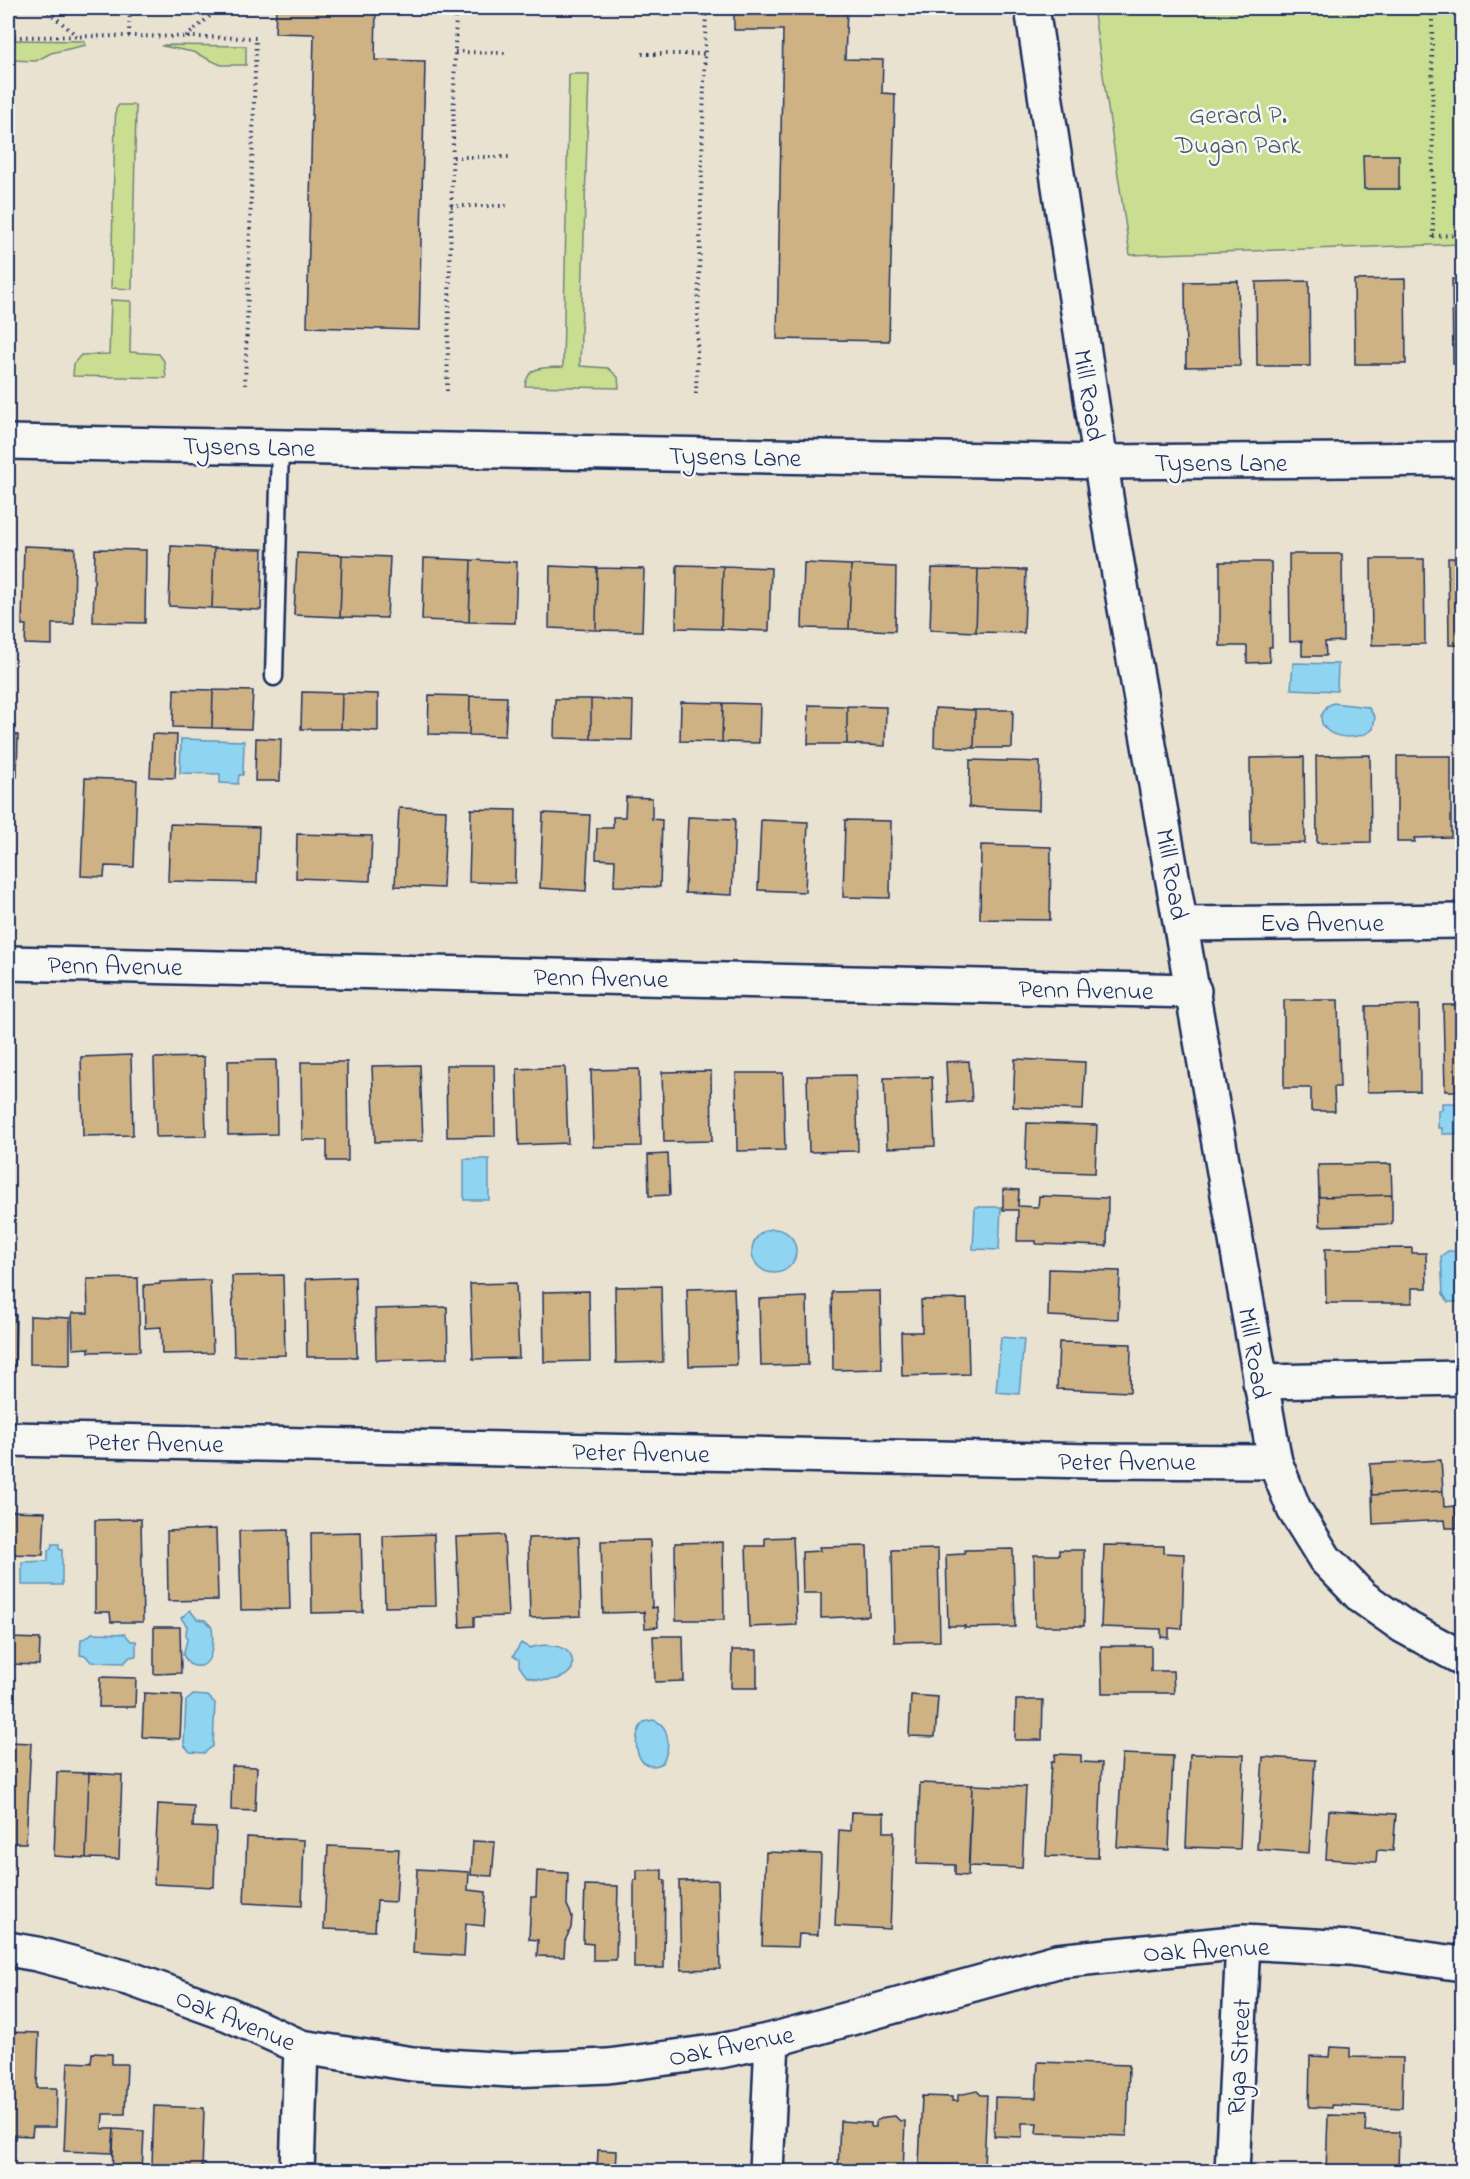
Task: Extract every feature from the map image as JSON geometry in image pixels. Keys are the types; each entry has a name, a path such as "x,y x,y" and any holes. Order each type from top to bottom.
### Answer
{"street":[{"name":"Mill Road","path":"1032,8 1100,462 1275,1462 1294,1509 1325,1559 1362,1597 1403,1626 1462,1658"},
{"name":"Tysens Lane","path":"8,442 1100,462 1462,459"},
{"name":"Eva Avenue","path":"1182,924 1462,921"},
{"name":"Penn Avenue","path":"8,963 1194,991"},
{"path":"1260,1382 1462,1377"},
{"name":"Peter Avenue","path":"8,1439 1091,1461 1275,1462"},
{"name":"Oak Avenue","path":"8,1949 37,1954 131,1979 228,2014 301,2047 413,2064 510,2070 608,2066 720,2051 772,2040 1058,1961 1243,1942 1350,1948 1462,1964"},
{"name":"Riga Street","path":"1232,2172 1243,1942"},
{"path":"766,2172 772,2040"},
{"path":"297,2172 301,2047"}],"lane":[{"path":"274,676 280,447"}],"path":[{"path":"44,8 77,36"},
{"path":"129,36 130,8"},
{"path":"186,37 219,8"},
{"path":"447,391 456,8"},
{"path":"696,394 706,8"},
{"path":"1432,8 1433,236 1462,235"},
{"path":"8,37 256,38 245,385"},
{"path":"455,52 509,53"},
{"path":"642,54 704,54"},
{"path":"453,157 510,158"},
{"path":"451,206 510,206"}],"green space":[{"name":"Gerard P. Dugan Park","path":"1093,8 1462,8 1462,244 1130,255"},
{"path":"12,40 83,41 86,45 51,53 36,61 11,60"},
{"path":"162,46 246,46 246,65 221,65 193,52"},
{"path":"569,74 589,74 580,366 608,368 618,377 619,388 525,386 530,374 534,371 563,367"},
{"path":"119,105 134,105 136,108 132,289 111,288 115,125 116,109"},
{"path":"111,300 131,301 130,352 159,354 164,361 166,378 73,376 74,363 81,355 109,354"}],"water":[{"path":"1293,663 1338,664 1337,691 1291,689"},
{"path":"1333,703 1368,707 1375,717 1373,729 1359,736 1333,734 1322,724 1321,716 1327,706"},
{"path":"181,739 244,741 243,775 239,775 238,784 220,783 220,774 180,773"},
{"path":"1442,1103 1462,1103 1462,1134 1442,1134 1442,1128 1438,1128 1438,1110 1442,1110"},
{"path":"464,1159 489,1159 489,1200 464,1200"},
{"path":"975,1207 1001,1207 999,1250 973,1249"},
{"path":"774,1229 789,1236 796,1251 789,1266 774,1273 759,1266 752,1251 759,1236"},
{"path":"1448,1251 1462,1251 1462,1302 1448,1302 1443,1294 1441,1256"},
{"path":"1001,1337 1024,1339 1019,1394 996,1392"},
{"path":"52,1544 59,1544 59,1549 62,1550 62,1585 22,1585 22,1562 48,1561 48,1550 51,1549"},
{"path":"190,1610 197,1619 205,1620 212,1627 212,1649 203,1665 189,1664 183,1655 187,1640 187,1626 181,1618"},
{"path":"92,1633 125,1634 131,1641 136,1641 136,1656 130,1657 124,1663 91,1662 86,1656 80,1655 81,1639"},
{"path":"521,1643 529,1648 551,1645 565,1650 570,1654 572,1669 563,1677 551,1680 526,1676 519,1666 519,1660 513,1656"},
{"path":"193,1695 208,1696 215,1703 213,1746 204,1753 190,1752 184,1745 186,1701"},
{"path":"653,1720 663,1727 668,1746 661,1764 652,1766 645,1764 641,1759 636,1744 644,1722"}],"building":[{"path":"276,8 376,8 375,60 425,61 419,330 307,327 314,34 275,33"},
{"path":"734,8 847,8 845,59 883,60 882,93 895,94 889,341 777,339 783,30 734,30"},
{"path":"1363,155 1399,155 1399,189 1364,189"},
{"path":"1405,279 1406,364 1355,364 1354,280"},
{"path":"1452,279 1462,279 1462,364 1453,364"},
{"path":"1238,281 1240,366 1186,367 1185,282"},
{"path":"1309,281 1310,366 1257,366 1256,282"},
{"path":"24,546 75,548 74,624 52,624 52,645 25,644 26,625 22,625"},
{"path":"171,546 214,548 212,608 169,606"},
{"path":"214,548 263,549 261,610 212,608"},
{"path":"95,549 146,550 145,623 93,622"},
{"path":"297,553 342,555 340,617 294,615"},
{"path":"1289,554 1342,554 1343,641 1325,642 1326,656 1302,656 1302,641 1290,642"},
{"path":"342,555 390,557 387,618 340,617"},
{"path":"424,558 471,560 469,622 422,620"},
{"path":"1448,558 1462,558 1462,645 1449,645"},
{"path":"1371,559 1424,559 1425,644 1372,645"},
{"path":"471,560 517,562 515,623 469,622"},
{"path":"1220,562 1271,562 1272,647 1269,647 1270,662 1247,663 1247,646 1220,646"},
{"path":"804,563 851,565 849,629 802,628"},
{"path":"677,565 723,566 721,629 676,628"},
{"path":"851,565 896,567 895,631 849,629"},
{"path":"550,566 597,568 596,630 549,628"},
{"path":"723,566 771,568 769,631 721,629"},
{"path":"597,568 644,569 642,631 596,630"},
{"path":"932,568 978,569 976,632 930,630"},
{"path":"978,569 1026,570 1024,633 976,632"},
{"path":"174,689 213,690 212,728 173,727"},
{"path":"213,690 253,691 251,729 212,728"},
{"path":"302,692 342,693 341,729 301,729"},
{"path":"342,693 378,694 378,731 341,729"},
{"path":"429,695 470,696 469,735 428,734"},
{"path":"470,696 507,697 505,736 469,735"},
{"path":"555,699 591,699 591,739 554,738"},
{"path":"591,699 633,701 632,740 591,739"},
{"path":"681,702 723,703 722,742 680,741"},
{"path":"723,703 760,704 759,743 722,742"},
{"path":"809,705 847,706 847,744 808,744"},
{"path":"847,706 886,707 885,746 847,744"},
{"path":"935,708 975,710 974,748 934,747"},
{"path":"975,710 1013,710 1012,748 974,748"},
{"path":"8,734 18,735 17,777 8,777"},
{"path":"152,734 177,735 175,778 150,777"},
{"path":"256,738 281,739 280,781 255,781"},
{"path":"1370,755 1371,842 1317,843 1316,756"},
{"path":"1397,756 1451,756 1451,837 1414,838 1415,842 1397,842"},
{"path":"1304,757 1305,843 1251,844 1250,758"},
{"path":"970,760 1040,762 1039,810 969,807"},
{"path":"85,778 137,780 134,867 105,866 104,877 81,876"},
{"path":"626,797 652,798 652,819 662,820 660,887 614,886 615,860 596,859 597,828 613,828 613,817 625,817"},
{"path":"399,808 446,810 443,888 395,886"},
{"path":"471,809 516,810 515,883 469,882"},
{"path":"543,813 590,815 586,891 540,888"},
{"path":"688,817 735,819 732,895 685,893"},
{"path":"761,820 808,822 805,892 758,890"},
{"path":"845,820 891,821 890,898 843,897"},
{"path":"170,824 259,827 257,883 168,881"},
{"path":"297,834 372,836 370,881 296,878"},
{"path":"981,845 1051,847 1050,920 980,919"},
{"path":"1284,1000 1338,1000 1340,1087 1334,1087 1335,1111 1311,1111 1311,1088 1284,1088"},
{"path":"1419,1005 1420,1091 1367,1092 1366,1006"},
{"path":"1443,1005 1462,1005 1462,1091 1445,1091"},
{"path":"131,1055 133,1135 83,1136 81,1057"},
{"path":"204,1057 206,1136 156,1137 154,1058"},
{"path":"1015,1059 1085,1062 1083,1110 1013,1107"},
{"path":"276,1060 277,1134 228,1135 228,1061"},
{"path":"969,1061 972,1101 948,1103 946,1062"},
{"path":"301,1062 347,1062 348,1161 327,1161 327,1140 302,1140"},
{"path":"420,1065 423,1141 375,1142 372,1066"},
{"path":"446,1065 494,1065 495,1136 447,1137"},
{"path":"565,1067 568,1143 519,1145 517,1069"},
{"path":"639,1069 641,1146 593,1147 591,1070"},
{"path":"711,1071 712,1141 664,1142 662,1072"},
{"path":"736,1073 783,1073 785,1150 737,1151"},
{"path":"856,1075 858,1151 809,1152 807,1076"},
{"path":"932,1077 935,1146 887,1148 884,1078"},
{"path":"1027,1123 1097,1125 1095,1173 1025,1171"},
{"path":"668,1154 670,1195 649,1196 648,1155"},
{"path":"1391,1164 1392,1195 1319,1197 1318,1165"},
{"path":"1003,1189 1019,1190 1018,1206 1038,1207 1039,1196 1108,1198 1107,1246 1036,1244 1036,1241 1017,1241 1018,1210 1003,1210"},
{"path":"1392,1195 1392,1224 1320,1226 1319,1197"},
{"path":"1412,1248 1412,1253 1426,1253 1427,1288 1412,1288 1412,1303 1326,1303 1325,1249"},
{"path":"1049,1269 1120,1271 1118,1319 1048,1316"},
{"path":"283,1275 285,1355 234,1356 232,1276"},
{"path":"355,1277 357,1357 307,1357 306,1279"},
{"path":"138,1278 140,1351 89,1352 89,1348 73,1349 72,1313 88,1313 87,1279"},
{"path":"210,1280 213,1353 162,1354 161,1327 145,1328 144,1285"},
{"path":"516,1283 519,1358 473,1359 470,1284"},
{"path":"661,1286 663,1362 616,1363 615,1287"},
{"path":"734,1288 737,1365 689,1366 687,1289"},
{"path":"589,1291 590,1361 544,1362 543,1292"},
{"path":"880,1291 882,1369 833,1370 832,1292"},
{"path":"807,1297 808,1365 761,1366 759,1299"},
{"path":"967,1299 969,1374 902,1376 901,1332 922,1332 921,1300"},
{"path":"447,1307 448,1358 376,1360 375,1309"},
{"path":"8,1315 16,1315 15,1365 8,1365"},
{"path":"30,1316 70,1318 70,1365 30,1364"},
{"path":"1059,1342 1131,1344 1130,1392 1057,1389"},
{"path":"1441,1460 1443,1491 1372,1495 1370,1464"},
{"path":"1443,1491 1444,1507 1456,1506 1457,1528 1446,1528 1445,1520 1373,1524 1372,1495"},
{"path":"8,1511 45,1512 43,1555 8,1554"},
{"path":"141,1519 143,1622 111,1622 110,1612 95,1612 95,1520"},
{"path":"216,1529 218,1600 168,1601 167,1531"},
{"path":"288,1530 290,1609 241,1610 239,1531"},
{"path":"361,1532 363,1612 312,1613 311,1533"},
{"path":"434,1534 436,1606 385,1607 383,1536"},
{"path":"504,1535 508,1616 474,1617 474,1626 460,1627 456,1537"},
{"path":"579,1537 581,1616 530,1618 528,1538"},
{"path":"793,1537 797,1625 749,1627 746,1546 765,1546 765,1538"},
{"path":"650,1540 652,1608 657,1607 658,1627 645,1628 644,1612 603,1613 601,1541"},
{"path":"723,1542 724,1620 676,1620 675,1543"},
{"path":"1104,1545 1164,1546 1164,1553 1184,1554 1182,1629 1169,1628 1169,1638 1161,1637 1161,1629 1101,1627"},
{"path":"867,1546 869,1616 821,1618 821,1593 803,1593 802,1552 820,1551 819,1547"},
{"path":"938,1549 940,1641 894,1642 892,1550"},
{"path":"1013,1549 1015,1627 948,1626 946,1555 964,1554 965,1550"},
{"path":"1059,1550 1084,1550 1084,1626 1035,1626 1034,1555 1059,1555"},
{"path":"8,1616 11,1616 11,1638 40,1639 39,1665 10,1664 8,1667"},
{"path":"154,1627 180,1627 181,1673 154,1674"},
{"path":"653,1636 683,1636 684,1681 655,1682"},
{"path":"1101,1646 1151,1646 1151,1671 1173,1671 1174,1693 1102,1693"},
{"path":"732,1650 757,1650 757,1688 731,1688"},
{"path":"100,1677 136,1678 135,1707 99,1707"},
{"path":"144,1693 182,1695 180,1739 142,1737"},
{"path":"911,1695 938,1697 935,1737 909,1736"},
{"path":"1016,1700 1043,1700 1042,1740 1015,1740"},
{"path":"8,1742 31,1743 26,1843 8,1843"},
{"path":"1055,1754 1081,1755 1081,1762 1102,1763 1098,1858 1046,1856 1051,1762 1054,1762"},
{"path":"1122,1754 1173,1756 1169,1850 1117,1847"},
{"path":"1190,1754 1244,1755 1240,1849 1186,1847"},
{"path":"1263,1757 1315,1760 1309,1853 1257,1849"},
{"path":"232,1766 257,1767 255,1811 231,1810"},
{"path":"57,1772 89,1773 86,1858 54,1856"},
{"path":"89,1773 122,1775 119,1859 86,1858"},
{"path":"920,1783 972,1785 968,1876 955,1875 955,1865 917,1864"},
{"path":"972,1785 1026,1787 1022,1868 969,1866"},
{"path":"158,1804 194,1806 193,1827 216,1828 214,1887 154,1884"},
{"path":"1329,1810 1396,1814 1393,1851 1377,1850 1376,1862 1326,1859"},
{"path":"851,1812 884,1813 884,1832 894,1832 890,1929 835,1926 839,1830 850,1831"},
{"path":"247,1837 304,1840 302,1906 244,1903"},
{"path":"473,1841 495,1842 492,1876 471,1875"},
{"path":"328,1846 399,1849 396,1902 377,1901 375,1931 324,1929"},
{"path":"766,1852 821,1854 818,1935 799,1934 798,1947 762,1946"},
{"path":"417,1869 469,1872 468,1890 486,1892 484,1926 466,1924 464,1956 413,1953"},
{"path":"637,1870 662,1870 662,1880 665,1880 664,1968 634,1968 634,1880 637,1880"},
{"path":"537,1871 568,1873 567,1905 572,1916 571,1928 565,1941 564,1957 537,1956 538,1940 529,1939 531,1897 536,1897"},
{"path":"718,1880 720,1969 681,1970 679,1881"},
{"path":"585,1885 618,1886 616,1960 593,1960 593,1944 583,1943"},
{"path":"8,2032 39,2033 37,2088 57,2088 56,2127 33,2127 32,2136 8,2135"},
{"path":"1331,2047 1350,2048 1350,2057 1403,2058 1402,2108 1332,2105 1332,2108 1309,2107 1310,2056 1330,2057"},
{"path":"92,2053 112,2054 112,2064 127,2064 125,2114 103,2114 102,2129 114,2129 112,2153 64,2151 68,2062 91,2063"},
{"path":"1038,2062 1129,2065 1127,2136 1036,2133 1037,2123 1022,2123 1022,2137 994,2136 995,2097 1036,2098"},
{"path":"977,2091 981,2095 987,2095 984,2167 919,2164 922,2096 952,2097 952,2101 958,2101 958,2095"},
{"path":"154,2106 204,2108 202,2172 184,2172 184,2166 152,2165"},
{"path":"1328,2115 1366,2116 1365,2131 1399,2132 1398,2172 1326,2172"},
{"path":"895,2116 900,2121 905,2121 903,2172 838,2172 840,2121 871,2123 871,2127 876,2127 876,2121"},
{"path":"114,2129 144,2131 142,2172 112,2172"},
{"path":"598,2150 617,2151 616,2171 630,2172 597,2172"},
{"path":"375,2166 441,2169 441,2172 375,2172"}]}
